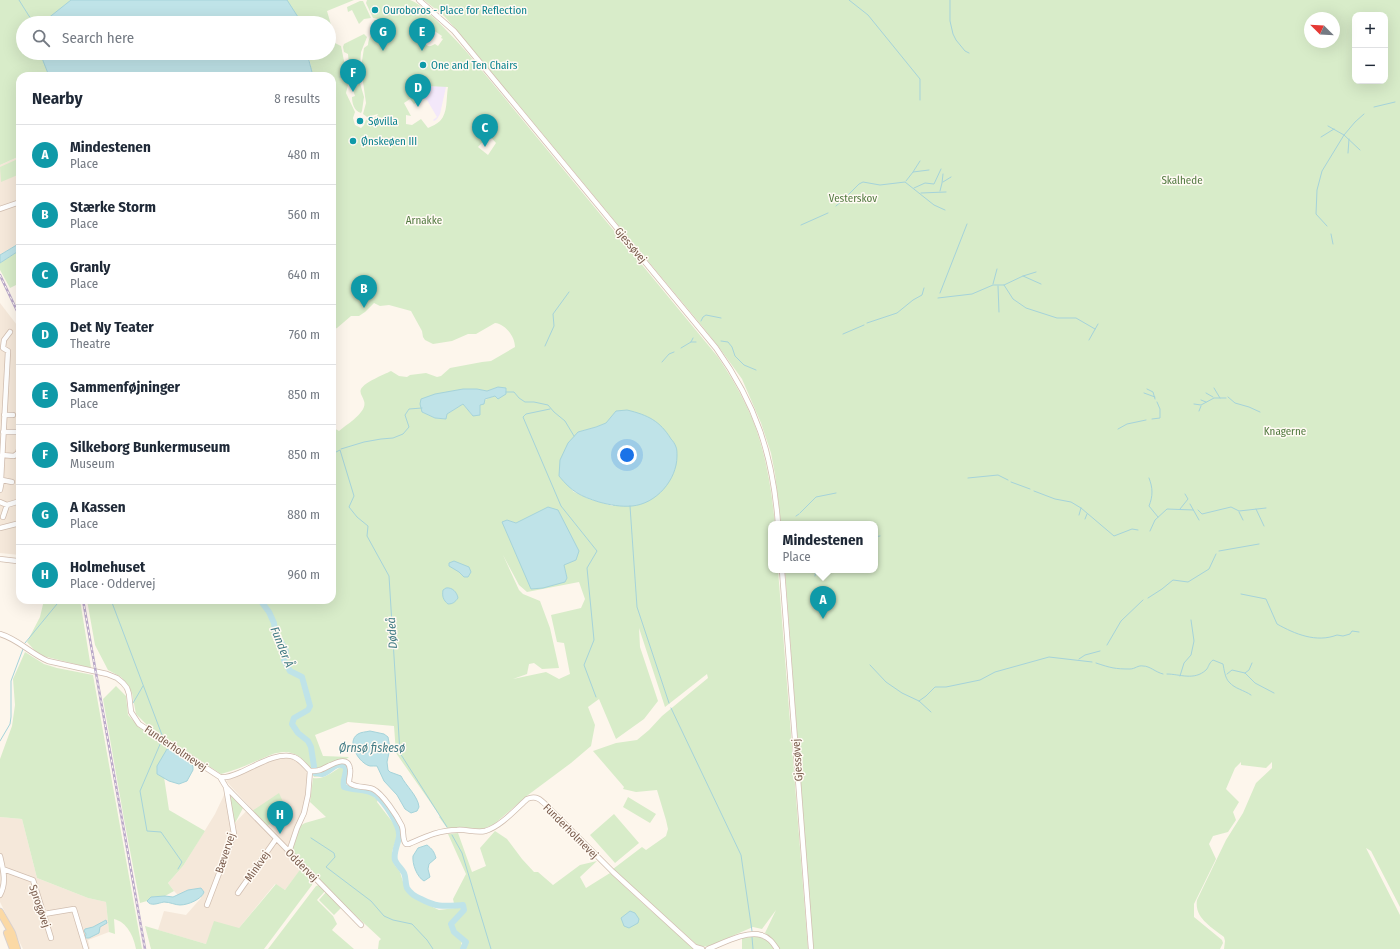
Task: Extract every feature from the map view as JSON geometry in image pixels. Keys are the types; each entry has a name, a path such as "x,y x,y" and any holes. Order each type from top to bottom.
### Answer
{"main road":[{"path":"0,912 14,937 17,949"},
{"path":"0,919 9,935 13,949"}],"street":[{"name":"Gjessøvej","path":"419,0 454,31 716,348 731,369 751,405 764,441 771,468 778,521"},
{"path":"0,209 16,203"},
{"path":"0,490 4,415 3,383 8,351 4,348 4,340 10,332"},
{"path":"4,415 13,416"},
{"path":"3,432 16,432"},
{"path":"2,455 14,456 16,454"},
{"path":"1,480 12,482"},
{"path":"0,502 7,505 16,502"},
{"path":"3,517 7,505"},
{"path":"0,528 16,524"},
{"path":"0,559 16,561"},
{"name":"Gjessøvej","path":"782,573 811,949"},
{"name":"Funderholmevej","path":"0,634 13,638 48,661 108,674 117,678 127,688 131,712 139,724 220,777"},
{"path":"220,777 229,777 273,758 282,756 294,757 310,771 304,813 289,852"},
{"name":"Funderholmevej","path":"310,771 317,771 337,762 347,764 350,770 349,782 351,784 374,789 382,796 401,825 404,832 403,841 406,844 446,830 458,829 486,831 498,824 527,799 533,797 538,798 613,872 695,946 702,949"},
{"name":"Bævervej","path":"207,905 234,834 226,787 220,777"},
{"name":"Oddervej","path":"226,787 362,925"},
{"name":"Minkvej","path":"238,893 276,839"},
{"path":"0,856 4,885 0,895"},
{"name":"Sprogøvej","path":"2,869 33,880 51,938"},
{"path":"44,914 74,909 86,949"},
{"path":"708,949 744,935 755,934 766,937 777,949"}],"shaded area":[{"path":"440,62 446,87 440,114 434,121 433,120 437,117 421,93 423,89 430,84"},
{"path":"16,158 16,245 0,255 0,165"},
{"path":"0,303 16,324 16,555 0,553"},
{"path":"280,757 292,758 298,761 308,774 304,808 291,852 304,865 285,890 275,884 239,928 206,944 158,930 164,911 186,915 201,898 193,889 179,896 168,883 183,866 215,814 225,793 230,794 234,824 250,807 226,781 247,770"},
{"path":"0,817 22,819 37,878 88,898 106,902 109,932 88,940 90,949 23,949 0,902"}],"green space":[{"path":"0,0 85,0 61,16 16,16 16,60 44,60 48,72 16,72 16,158 0,165"},
{"path":"279,0 354,0 327,11 328,16 288,16"},
{"name":"Arnakke","path":"367,0 410,0 422,8 465,50 718,357 736,386 758,433 769,478 775,521 768,521 768,573 778,573 808,949 778,949 765,933 776,910 762,929 753,927 709,946 700,947 613,869 642,847 646,850 666,836 668,829 657,790 636,792 623,789 624,787 593,751 616,743 637,740 662,716 708,678 707,674 665,707 639,628 640,647 658,701 644,719 616,739 599,699 588,707 595,725 591,746 528,795 493,825 482,829 447,828 396,753 394,726 348,722 315,735 323,756 349,757 323,776 314,777 304,761 300,757 290,752 272,754 221,774 148,726 136,714 132,693 128,685 121,677 108,670 95,645 88,604 336,604 336,429 339,431 360,414 364,405 360,392 363,386 391,371 399,376 407,377 410,375 426,373 437,377 441,376 450,368 491,361 515,347 515,343 509,331 495,323 476,334 468,334 452,341 433,344 425,340 423,337 422,331 411,311 389,305 380,306 374,303 365,312 359,316 351,316 336,328 336,72 312,72 309,60 336,60 336,44 341,46 344,61 347,65 350,77 346,93 355,112 353,118 355,125 361,128 366,120 377,116 378,114 367,117 363,114 366,103 362,61 364,48 368,45 375,23 374,20 388,24 379,19 373,18 366,3","holes":["430,28 442,36 441,38 443,39 438,46 435,44 431,46 426,45 426,37 421,35 423,33 427,33","428,86 448,87 446,110 443,118 428,128 421,119 412,125 406,124 406,115 411,116 404,103 410,99 414,104 424,98 421,90","489,135 496,143 488,155 478,147","498,387 495,396 481,403 473,416 463,404 447,414 446,419 435,418 422,412 477,389 487,391","606,423 613,506 589,499 574,492 559,476 578,432","507,520 516,523 564,565 567,578","503,555 519,585 527,592 579,582 585,599 581,608 551,615 557,642 564,643 570,674 559,679 546,672 513,679 527,674 529,664 534,663 542,669 559,668 550,628 540,601 523,594 519,590"]},
{"name":"Vesterskov","path":"424,0 1400,0 1400,907 1371,851 1366,848 1400,915 1400,949 1224,949 1224,937 1209,926 1201,917 1198,912 1197,900 1226,840 1243,813 1256,783 1272,768 1272,762 1266,768 1241,765 1241,762 1235,768 1226,789 1239,802 1233,812 1236,820 1228,832 1213,836 1209,844 1216,859 1194,904 1194,917 1222,940 1223,943 1220,949 813,949 785,573 878,573 878,521 781,521 771,453 761,423 742,379 702,326 453,26 444,16"},
{"path":"363,1 371,18 364,19 359,24 352,10 348,12 347,7"},
{"path":"364,34 367,37 361,52 359,81 355,81 352,79 354,70 349,64 348,54 344,52 343,47 344,44"},
{"path":"352,82 360,83 364,97 361,113 355,109 353,104 352,97 355,96 352,87 349,86"},
{"path":"16,160 16,176 1,182 0,167"},
{"path":"16,253 16,285 10,288 0,270 0,263"},
{"path":"43,604 81,604 91,668 39,655 27,642 40,617"},
{"path":"25,652 44,664 93,675 142,949 136,949 134,940 123,923 114,919 115,934 109,932 106,902 88,898 37,878 22,819 0,817 0,759 12,726 15,705 13,679"},
{"path":"116,686 126,696 128,715 140,728 170,747 157,772 164,777 169,810 205,831 183,866 168,883 174,891 165,896 151,897 147,901 140,903 103,699"},
{"path":"342,767 344,768 345,773 341,782 344,789 349,791 366,791 378,800 377,802 397,828 398,833 392,852 394,864 400,872 404,885 409,893 416,899 439,910 455,908 453,899 466,874 448,834 458,833 472,872 486,866 480,848 495,831 507,839 534,872 538,872 553,885 580,865 597,861 580,877 586,888 610,873 649,909 697,949 464,949 465,947 461,942 461,949 378,949 379,941 381,939 324,886 291,852 298,827 305,823 326,817 310,802 313,778 324,777"},
{"path":"279,793 285,806 267,827 252,811"},
{"path":"230,794 243,808 234,825 231,810"},
{"path":"628,797 656,814 650,823 623,807"},
{"path":"614,814 639,843 615,863 590,835"},
{"path":"302,867 313,880 312,885 264,949 151,949 145,926 206,944 214,921 239,928 276,884 285,890"},
{"path":"319,885 325,891 317,900 333,916 337,924 332,930 354,949 268,949 316,886"},
{"path":"326,892 342,907 334,915 319,900"},
{"path":"758,936 768,941 774,949 742,949 742,938"}],"water":[{"path":"71,0 287,0 297,16 51,16"},
{"path":"43,60 309,60 312,72 47,72"},
{"path":"16,245 16,253 0,263 0,255"},
{"path":"498,387 506,388 506,394 498,399 495,396 485,399 484,404 480,405 480,415 473,416 463,404 447,414 446,419 435,418 422,412 420,404 421,399 435,394 463,389 487,391"},
{"path":"627,410 641,414 658,423 675,444 677,451 676,465 669,482 657,496 649,501 632,506 611,505 587,498 577,493 559,476 560,460 568,443 578,432 606,423 616,411"},
{"path":"548,507 558,510 579,551 576,560 564,565 567,578 565,582 543,588 531,589 502,522 507,520 516,523"},
{"path":"454,561 469,567 471,572 468,577 464,577 449,566 449,563"},
{"path":"446,588 452,589 455,592 458,598 455,602 448,604 444,599 443,590"},
{"name":"Ørnsø fiskesø","path":"370,731 384,734 388,737 390,748 387,762 388,770 401,776 418,803 419,807 417,811 411,813 405,809 397,795 384,781 377,766 370,766 366,764 355,752 353,747 354,738 359,733"},
{"path":"167,749 173,750 193,766 193,770 187,781 179,784 169,781 157,774 157,766"},
{"path":"427,845 433,850 436,858 429,864 428,869 430,877 424,881 419,877 413,863 413,856 418,848"},
{"path":"201,888 204,892 201,897 183,905 168,902 150,904 147,901 151,897 173,897 188,890"},
{"path":"630,911 635,913 639,919 638,923 629,928 624,926 621,918"},
{"path":"106,920 107,923 100,927 99,933 89,938 85,938 85,929 93,927"}],"waterway":[{"path":"19,0 29,16"},
{"path":"849,0 868,15 920,79 920,100"},
{"path":"950,0 950,21 953,34 965,51 969,53"},
{"path":"1374,107 1395,102"},
{"path":"1327,226 1316,214 1317,190 1322,171 1344,135 1364,114"},
{"path":"1328,126 1344,135 1360,150"},
{"path":"1321,137 1334,129"},
{"path":"1348,153 1349,139"},
{"path":"913,172 920,161"},
{"path":"914,188 925,183 934,184 941,169"},
{"path":"906,181 913,172 929,170"},
{"path":"940,191 943,174"},
{"path":"943,182 951,177"},
{"path":"836,206 863,182 880,185 905,182 934,205 945,210"},
{"path":"921,193 946,192"},
{"path":"801,225 828,213"},
{"path":"940,293 967,224"},
{"path":"1331,234 1333,244"},
{"path":"993,284 997,269"},
{"path":"938,298 972,294 993,285 1004,285 1036,272"},
{"path":"1023,276 1041,284"},
{"path":"1004,285 1013,299 1026,308 1057,318 1076,318 1095,329"},
{"path":"998,286 999,312"},
{"path":"867,323 897,313 913,300 922,295 924,288"},
{"path":"545,346 554,326 553,314 569,292"},
{"path":"701,321 706,315 721,318"},
{"path":"1089,340 1098,324"},
{"path":"843,334 864,325"},
{"path":"681,348 691,342 693,338"},
{"path":"721,341 728,342 732,347 735,356 744,365 756,370"},
{"path":"691,342 696,342"},
{"path":"662,362 669,354 674,352"},
{"path":"1214,388 1220,398"},
{"path":"1147,389 1153,392 1155,399"},
{"path":"506,392 514,392 525,402 548,405 565,421 574,436"},
{"path":"1144,393 1155,397"},
{"path":"1206,393 1213,397"},
{"path":"1228,397 1235,403 1260,412"},
{"path":"1194,404 1201,405 1214,398 1226,398"},
{"path":"1201,400 1206,402"},
{"path":"1152,419 1160,418 1160,409 1157,402"},
{"path":"1199,411 1201,406"},
{"path":"341,449 364,442 393,438 403,434 409,427 405,415 409,409 422,408"},
{"path":"550,409 526,414 523,417 561,506 597,551 587,568 594,640 584,665 596,697"},
{"path":"1118,429 1127,424 1146,420"},
{"name":"Dødeå","path":"336,452 340,450 354,496 349,507 357,517 368,526 367,536 389,576 400,753 447,827"},
{"path":"968,478 998,475 1008,480"},
{"path":"1149,478 1152,492 1149,506 1158,517"},
{"path":"1011,482 1030,489"},
{"path":"1034,491 1055,499 1071,502 1081,508 1114,536 1132,529 1138,530"},
{"path":"800,513 816,497 836,493"},
{"path":"1180,509 1188,499 1185,494"},
{"path":"1190,504 1199,520"},
{"path":"630,506 637,607 669,703"},
{"path":"1198,510 1202,514 1231,507 1239,511 1266,508"},
{"path":"1079,515 1081,508"},
{"path":"1150,531 1155,520 1167,509 1193,510"},
{"path":"1256,509 1264,526"},
{"path":"1239,512 1243,520"},
{"path":"1085,519 1087,514"},
{"path":"1219,551 1259,544"},
{"path":"1148,598 1173,580 1188,582 1209,569 1216,554"},
{"path":"1241,594 1266,599 1277,624 1298,634 1321,638 1337,635 1343,636 1350,634 1352,631 1359,632"},
{"path":"1107,645 1121,621 1143,600"},
{"path":"25,643 57,604"},
{"path":"113,604 162,735"},
{"name":"Funder Å","path":"263,604 269,612 274,623 275,631 286,651 284,660 290,671 302,677 310,706 308,710 294,718 292,724 298,733 308,741 311,747 315,773 322,774 336,766 342,765 346,767 344,787 364,790 372,793 376,795 383,803 395,821 399,832 395,851 395,860 404,873 408,890 417,897 432,904 442,906 463,905 464,910 451,924 454,932 466,942 463,949"},
{"path":"1180,676 1184,663 1191,655 1194,641 1191,620"},
{"path":"0,741 10,724 11,681 23,649"},
{"path":"1079,659 1085,655 1100,651"},
{"path":"919,701 935,687 946,687 980,680 995,672 1049,657 1092,662"},
{"path":"1167,674 1187,676 1197,675 1206,670 1213,660 1223,664 1225,673 1231,684 1251,695"},
{"path":"1096,663 1120,669 1132,669 1140,666 1146,666 1163,674"},
{"path":"1245,673 1249,670 1252,663"},
{"path":"870,665 886,682 902,693 919,701 931,712"},
{"path":"1227,674 1232,670 1245,673 1255,683 1274,693"},
{"path":"133,703 143,686"},
{"path":"671,708 741,855 752,931"},
{"path":"161,742 140,791 147,831 161,832 182,862 178,869"},
{"name":"Dødeå","path":"452,835 462,853 491,949"},
{"path":"311,838 334,853 335,857 326,867 371,901 384,916 393,920 412,924 433,949"},
{"path":"752,937 753,949"}],"railway":[{"path":"0,275 16,309"},
{"path":"84,604 145,949"}],"place":[{"name":"Ouroboros - Place for Reflection","path":"375,10"},
{"name":"A Kassen","path":"383,51"},
{"name":"Sammenføjninger","path":"422,51"},
{"name":"One and Ten Chairs","path":"423,65"},
{"name":"Silkeborg Bunkermuseum","path":"353,92"},
{"name":"Det Ny Teater","path":"418,107"},
{"name":"Søvilla","path":"360,121"},
{"name":"Ønskeøen III","path":"353,141"},
{"name":"Granly","path":"485,147"},
{"name":"Stærke Storm","path":"364,308"},
{"name":"Mindestenen","path":"823,619"},
{"name":"Holmehuset","path":"280,834"}],"park label":[{"name":"Skalhede","path":"1182,180"},
{"name":"Knagerne","path":"1285,431"}]}
